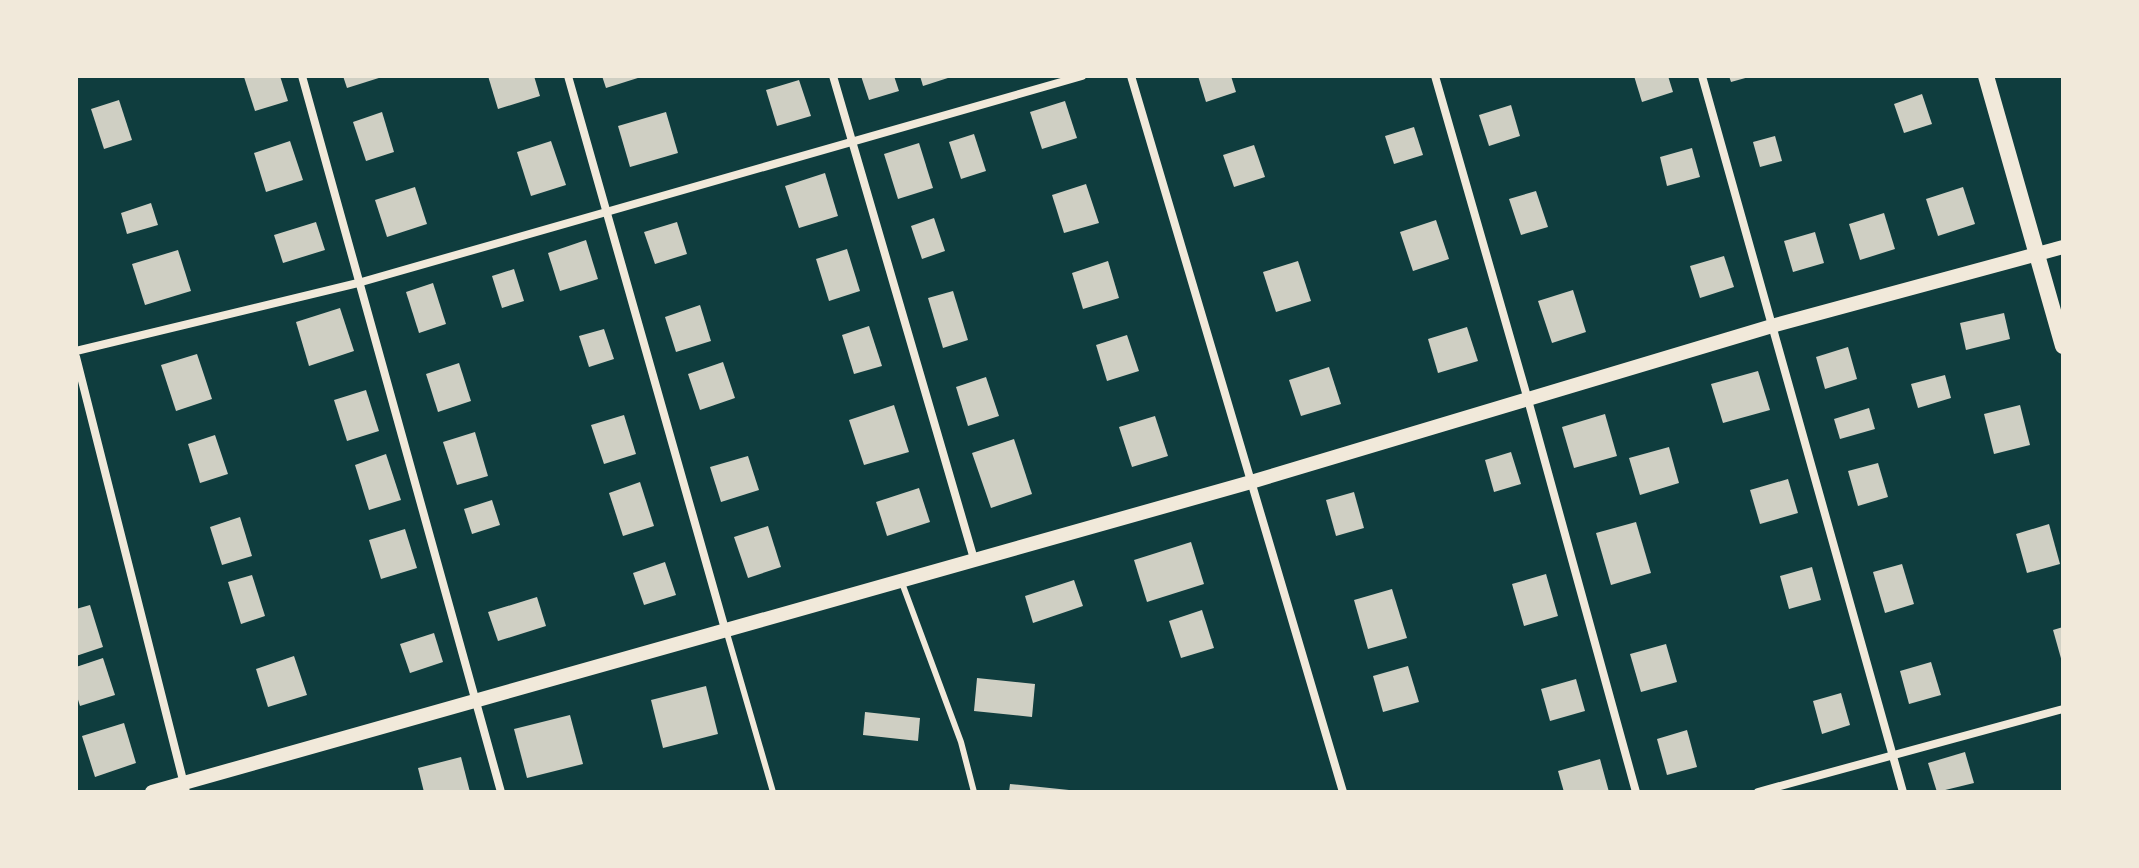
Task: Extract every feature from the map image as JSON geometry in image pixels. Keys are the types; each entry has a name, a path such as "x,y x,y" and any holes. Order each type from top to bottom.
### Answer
{"main road":[{"path":"1986,76 2063,346"}],"street":[{"path":"302,76 501,792"},
{"path":"568,76 725,629"},
{"path":"833,76 974,559"},
{"path":"185,787 76,354 358,283 1082,76"},
{"path":"1131,76 1343,792"},
{"path":"1435,76 1636,792"},
{"path":"1702,76 1903,792"},
{"path":"152,792 185,787 725,629 1251,482 1772,326 2063,247"},
{"path":"1758,792 2063,709"}],"lane":[{"path":"901,579 965,754 974,792"},
{"path":"725,629 773,792"}],"building":[{"path":"280,76 288,101 255,111 244,77"},
{"path":"343,76 382,76 382,77 347,88"},
{"path":"488,76 534,76 540,96 498,109"},
{"path":"602,76 641,76 641,77 606,88"},
{"path":"861,76 894,76 899,91 869,100"},
{"path":"920,76 951,76 951,77 923,86"},
{"path":"1198,76 1231,76 1236,92 1206,102"},
{"path":"1634,76 1668,76 1673,92 1642,102"},
{"path":"1729,76 1749,76 1749,77 1731,82"},
{"path":"799,80 811,116 777,126 766,90"},
{"path":"1922,94 1932,124 1904,133 1894,104"},
{"path":"119,100 132,140 104,149 91,109"},
{"path":"1065,101 1077,138 1042,149 1030,112"},
{"path":"1511,105 1520,136 1489,146 1479,115"},
{"path":"382,112 394,152 366,161 353,122"},
{"path":"666,112 678,153 630,167 618,126"},
{"path":"1414,127 1423,155 1394,164 1385,136"},
{"path":"974,134 986,171 961,179 949,142"},
{"path":"1775,136 1782,161 1760,167 1753,142"},
{"path":"290,141 303,180 266,192 254,153"},
{"path":"551,141 566,185 531,196 517,152"},
{"path":"919,143 933,188 898,199 884,154"},
{"path":"1254,145 1265,177 1234,187 1223,155"},
{"path":"1692,148 1700,177 1667,186 1660,157"},
{"path":"825,173 838,216 799,228 785,186"},
{"path":"1086,184 1099,223 1064,233 1052,195"},
{"path":"415,187 427,224 387,237 375,200"},
{"path":"1963,187 1975,224 1938,236 1926,199"},
{"path":"1536,191 1548,227 1521,235 1509,199"},
{"path":"151,203 158,225 127,234 121,213"},
{"path":"1884,213 1895,249 1860,260 1849,224"},
{"path":"934,218 945,251 922,259 911,226"},
{"path":"1436,220 1449,259 1413,271 1400,232"},
{"path":"316,222 325,250 283,263 274,235"},
{"path":"677,222 687,254 655,264 644,232"},
{"path":"1815,232 1824,263 1793,272 1784,241"},
{"path":"586,240 598,279 560,291 548,253"},
{"path":"847,249 860,291 829,301 816,259"},
{"path":"178,250 191,291 145,305 132,264"},
{"path":"1724,256 1734,287 1700,298 1690,266"},
{"path":"1108,261 1119,298 1083,309 1072,273"},
{"path":"1298,261 1311,301 1276,312 1263,272"},
{"path":"514,269 524,301 502,308 492,276"},
{"path":"433,283 446,324 419,333 406,292"},
{"path":"1573,290 1586,332 1552,343 1538,301"},
{"path":"953,291 968,340 943,348 928,298"},
{"path":"700,305 711,341 676,352 665,317"},
{"path":"340,308 354,351 309,366 296,322"},
{"path":"2004,313 2010,339 1966,350 1960,323"},
{"path":"869,326 882,366 854,374 842,335"},
{"path":"1467,327 1478,361 1438,373 1428,339"},
{"path":"604,329 614,359 589,367 579,336"},
{"path":"1127,335 1139,371 1107,381 1096,345"},
{"path":"1848,347 1857,379 1825,389 1816,357"},
{"path":"197,354 212,399 176,411 161,365"},
{"path":"723,362 735,398 700,410 688,374"},
{"path":"459,363 471,401 438,412 426,374"},
{"path":"1329,367 1341,404 1301,416 1289,380"},
{"path":"1758,371 1770,410 1723,423 1711,384"},
{"path":"1945,375 1951,398 1918,408 1911,384"},
{"path":"986,377 999,416 968,426 956,387"},
{"path":"366,390 379,431 347,441 334,400"},
{"path":"894,405 909,452 864,465 849,420"},
{"path":"2020,405 2030,445 1994,454 1984,414"},
{"path":"1869,408 1875,429 1840,439 1834,419"},
{"path":"1605,414 1617,456 1574,468 1562,427"},
{"path":"624,415 636,454 604,464 591,425"},
{"path":"1155,416 1168,456 1132,467 1119,427"},
{"path":"475,432 488,476 457,485 443,442"},
{"path":"215,435 228,474 200,483 188,444"},
{"path":"1014,439 1032,494 991,508 972,453"},
{"path":"1669,447 1679,483 1640,495 1629,458"},
{"path":"1511,452 1521,484 1494,492 1485,460"},
{"path":"386,454 401,500 369,510 355,465"},
{"path":"748,456 759,490 721,502 710,467"},
{"path":"1878,463 1888,497 1858,506 1848,471"},
{"path":"1788,479 1798,513 1760,524 1750,490"},
{"path":"640,482 654,526 623,536 609,493"},
{"path":"919,488 930,522 887,536 876,502"},
{"path":"1354,492 1364,528 1336,536 1326,500"},
{"path":"492,500 500,525 472,534 464,509"},
{"path":"240,517 252,556 222,565 210,527"},
{"path":"1636,522 1651,573 1611,585 1596,533"},
{"path":"2049,524 2060,564 2027,573 2016,534"},
{"path":"768,526 781,567 748,578 734,537"},
{"path":"405,529 417,568 381,579 369,540"},
{"path":"1191,542 1204,584 1147,602 1134,560"},
{"path":"665,562 676,595 644,605 633,573"},
{"path":"1902,564 1914,604 1885,613 1873,572"},
{"path":"1812,567 1821,600 1789,609 1780,576"},
{"path":"1546,574 1558,616 1524,626 1512,584"},
{"path":"252,575 265,616 241,624 228,582"},
{"path":"1074,580 1083,606 1033,623 1025,596"},
{"path":"1392,589 1407,638 1368,649 1354,600"},
{"path":"537,597 546,626 498,641 488,612"},
{"path":"90,605 103,647 76,656 76,609"},
{"path":"1202,610 1214,648 1181,658 1169,621"},
{"path":"2063,627 2063,662 2062,662 2053,630"},
{"path":"434,633 443,662 410,673 400,644"},
{"path":"1666,644 1677,682 1641,692 1630,654"},
{"path":"294,656 307,695 268,707 256,669"},
{"path":"103,658 115,695 80,706 76,693 76,667"},
{"path":"1931,662 1941,695 1909,704 1900,671"},
{"path":"1408,666 1419,702 1383,712 1373,676"},
{"path":"977,678 1035,684 1032,717 974,711"},
{"path":"1576,679 1585,711 1550,721 1541,689"},
{"path":"706,686 718,734 663,748 651,700"},
{"path":"1841,693 1850,725 1822,734 1813,701"},
{"path":"865,712 920,718 918,741 863,735"},
{"path":"570,715 583,764 527,778 514,729"},
{"path":"124,723 136,763 95,777 82,736"},
{"path":"1687,730 1697,767 1667,775 1657,739"},
{"path":"1965,752 1974,783 1937,792 1928,763"},
{"path":"461,757 470,792 424,792 418,768"},
{"path":"1600,759 1609,792 1564,792 1558,771"},
{"path":"1010,784 1069,790 1069,792 1009,792"}]}
